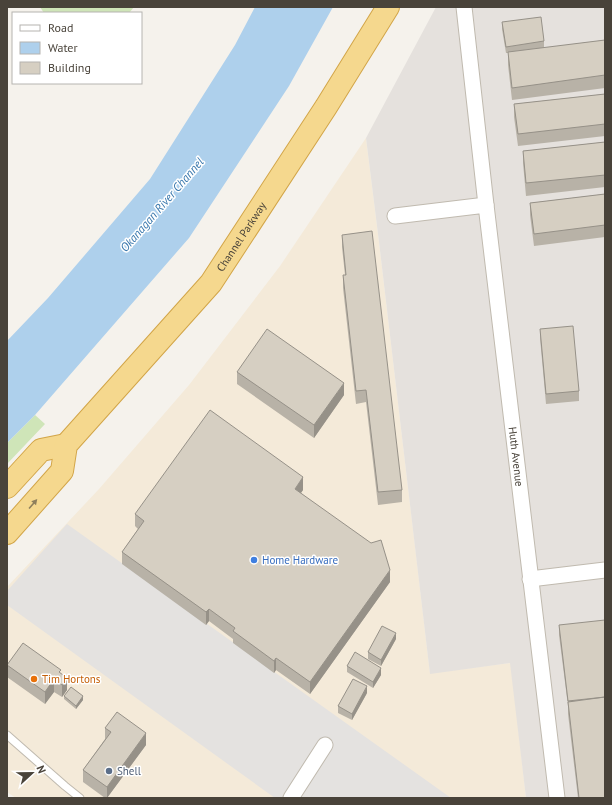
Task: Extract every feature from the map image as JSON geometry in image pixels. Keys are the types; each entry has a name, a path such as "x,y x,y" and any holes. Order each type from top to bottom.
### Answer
{"highway":[{"name":"Channel Parkway","path":"66,446 211,283 326,107 388,7"},
{"path":"7,487 41,450 66,446 62,471 7,533"}],"street":[{"name":"Huth Avenue","path":"464,7 486,205 557,798"},
{"path":"395,216 486,205"},
{"path":"530,579 605,570"},
{"path":"291,798 325,745"}],"lane":[{"path":"7,735 64,786 80,798"}],"shaded area":[{"path":"436,7 605,7 605,798 526,798 510,663 430,674 366,138"},
{"path":"366,138 430,673 511,663 526,798 16,798 7,792 7,587 99,489 189,385 280,266"},
{"path":"67,524 451,798 275,798 7,605 7,591"}],"green space":[{"path":"40,7 134,7 130,12 43,12"},
{"path":"35,415 45,424 7,464 7,443"}],"water":[{"name":"Okanagan River Channel","path":"255,7 333,7 289,86 189,238 35,415 7,443 7,341 48,298 150,179 235,45"}],"building":[{"path":"541,17 544,41 506,47 502,22"},
{"path":"605,40 605,75 512,88 508,52"},
{"path":"605,94 605,124 518,134 514,104"},
{"path":"605,142 605,175 526,183 523,151"},
{"path":"605,194 605,225 534,234 530,203"},
{"path":"372,231 402,490 378,492 366,390 356,391 343,275 346,275 342,235"},
{"path":"573,326 579,391 546,394 540,329"},
{"path":"267,329 344,383 314,425 237,372"},
{"name":"Home Hardware","path":"210,410 303,477 295,489 371,543 381,540 390,570 310,682 276,658 274,661 233,631 235,628 209,609 206,612 122,552 144,521 135,514"},
{"path":"605,620 605,697 568,701 559,625"},
{"path":"382,626 396,633 381,660 368,652"},
{"path":"23,643 61,670 59,672 67,678 62,685 54,679 45,692 7,665"},
{"path":"355,652 381,668 373,682 347,666"},
{"path":"353,679 367,686 352,714 338,706"},
{"path":"71,687 83,696 76,706 64,696"},
{"path":"605,697 605,798 579,798 568,702"},
{"name":"Shell","path":"117,712 146,733 107,787 83,770 111,732 105,728"}],"place":[{"name":"Home Hardware","path":"254,560"},
{"name":"Tim Hortons","path":"34,679"},
{"name":"Shell","path":"109,771"}]}
